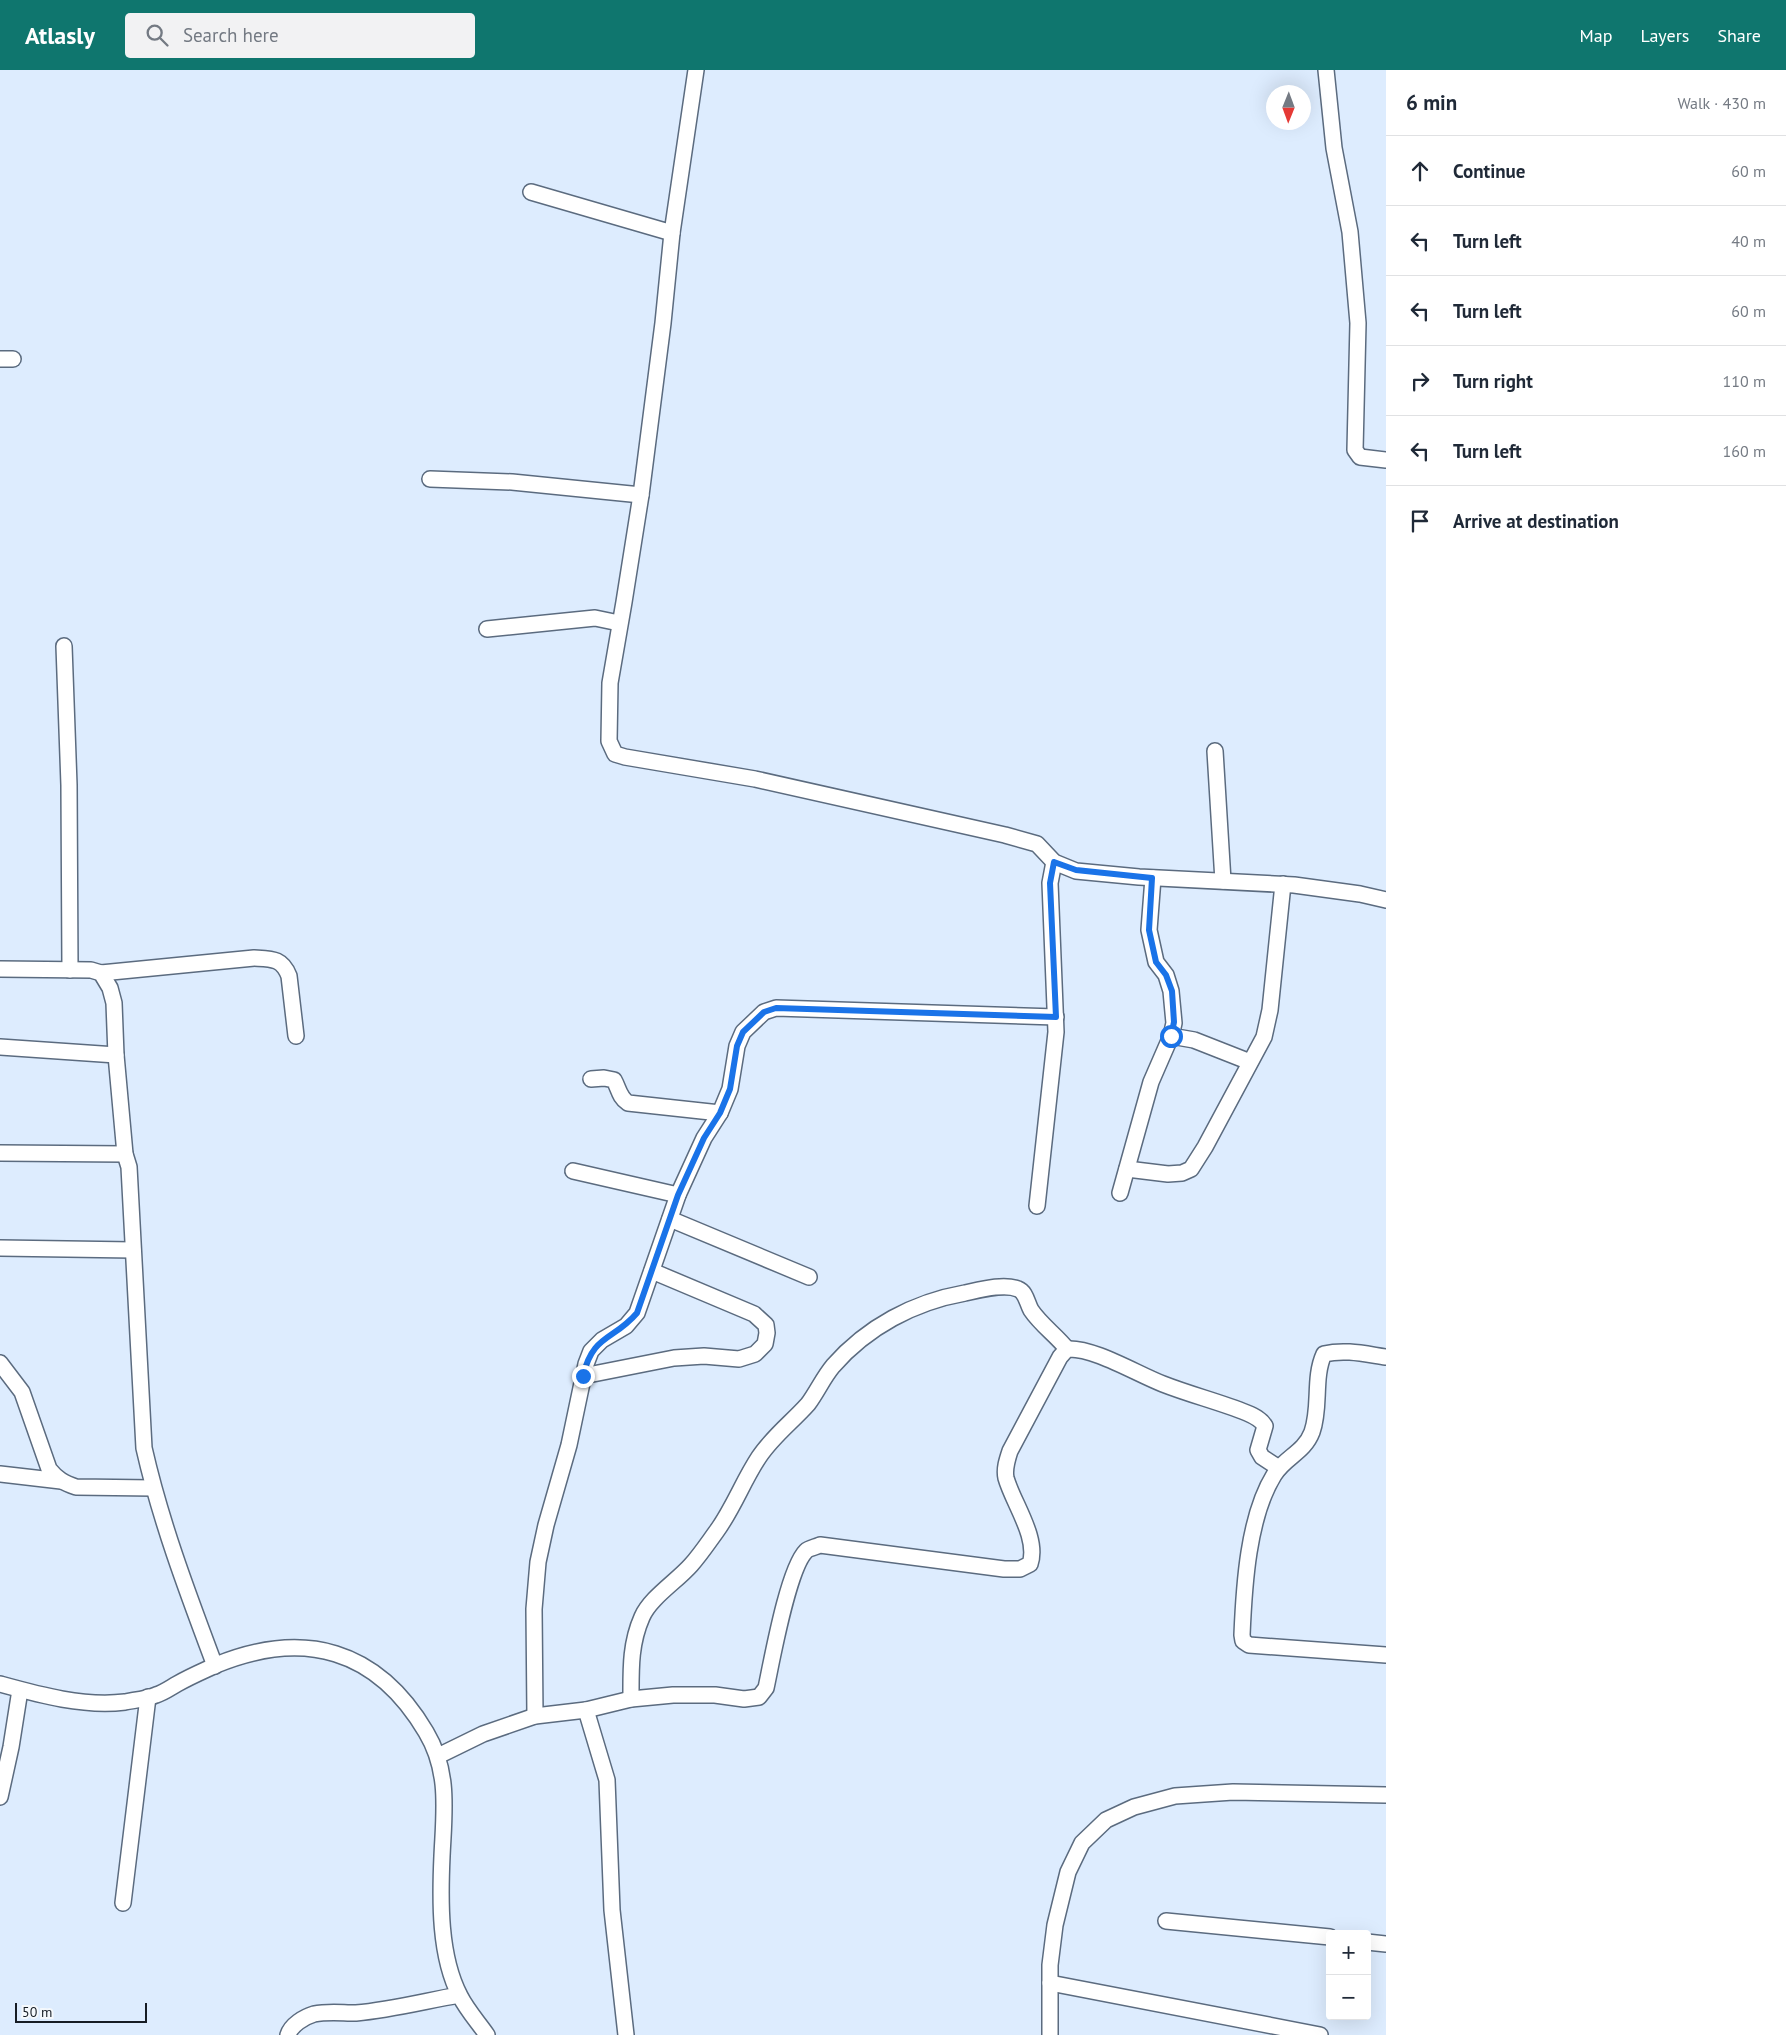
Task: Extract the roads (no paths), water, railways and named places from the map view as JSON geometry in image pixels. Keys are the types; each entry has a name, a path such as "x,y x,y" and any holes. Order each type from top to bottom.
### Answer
{"street":[{"path":"696,70 672,233 663,323 641,495 610,683 609,741 615,754 625,758 755,779 1005,834 1036,844 1054,862 1076,870 1152,878 1283,884 1360,894 1386,900"},
{"path":"1326,70 1334,148 1350,232 1358,323 1355,450 1360,457 1386,460"},
{"path":"531,192 672,233"},
{"path":"430,479 512,482 641,495"},
{"path":"487,629 595,618 619,623"},
{"path":"64,646 69,785 70,970"},
{"path":"1215,751 1223,881"},
{"path":"1037,1206 1055,1054 1056,1017 1050,883 1054,862"},
{"path":"1120,1193 1151,1082 1171,1036 1174,1022 1172,991 1166,975 1156,962 1149,930 1152,878"},
{"path":"1127,1169 1168,1174 1182,1173 1191,1169 1205,1147 1264,1037 1270,1010 1283,884"},
{"path":"0,969 91,970 100,973 254,958 272,959 280,962 286,968 289,976 296,1036"},
{"path":"100,973 110,988 114,1003 124,1154 129,1167 144,1448 153,1488 179,1568 215,1666"},
{"path":"535,1716 534,1609 538,1562 546,1525 569,1445 583,1376 591,1351 602,1340 626,1326 637,1313 678,1195 704,1138 720,1113 730,1089 737,1046 743,1032 764,1012 776,1008 1056,1017"},
{"path":"1171,1036 1194,1040 1250,1062"},
{"path":"0,1047 116,1055"},
{"path":"591,1079 604,1078 614,1080 621,1098 628,1104 720,1113"},
{"path":"0,1153 124,1154"},
{"path":"572,1172 678,1195"},
{"path":"670,1219 808,1277"},
{"path":"0,1248 133,1250"},
{"path":"583,1376 674,1358 704,1356 739,1359 755,1354 765,1344 766,1325 754,1314 652,1271"},
{"path":"631,1699 631,1659 635,1634 643,1614 692,1564 718,1530 760,1456 779,1431 816,1394 832,1368 862,1337 898,1314 943,1297 997,1287 1017,1288 1024,1293 1028,1306 1037,1319 1056,1335 1067,1349"},
{"path":"438,1756 483,1734 535,1716 586,1710 631,1699 673,1695 715,1695 744,1699 759,1697 766,1688 785,1605 798,1563 807,1550 820,1545 1004,1569 1020,1568 1030,1564 1033,1555 1029,1538 1006,1478 1006,1465 1010,1451 1060,1357 1067,1349 1076,1348 1092,1353 1164,1384 1247,1413 1261,1420 1265,1426 1258,1450 1262,1457 1279,1468"},
{"path":"1386,1358 1360,1352 1337,1351 1324,1354 1320,1364 1318,1403 1312,1431 1305,1446 1279,1468 1266,1492 1255,1526 1248,1557 1242,1625 1243,1641 1249,1645 1386,1655"},
{"path":"0,1363 22,1392 49,1469 61,1481"},
{"path":"0,1474 61,1481 76,1487 153,1488"},
{"path":"0,1684 47,1696 92,1703 124,1702 156,1695 240,1656 272,1649 299,1648 327,1651 358,1662 378,1675 415,1714 438,1756 445,1803 442,1868 443,1934 446,1952 459,1994 487,2035"},
{"path":"0,1797 11,1747 20,1690"},
{"path":"123,1903 148,1697"},
{"path":"586,1710 607,1780 612,1910 626,2035"},
{"path":"1050,2035 1050,1983 1054,1925 1068,1872 1082,1843 1106,1820 1134,1806 1175,1796 1233,1792 1386,1795"},
{"path":"1166,1920 1326,1937"},
{"path":"1371,1942 1386,1944"},
{"path":"1050,1983 1320,2035"},
{"path":"288,2035 300,2020 314,2014 355,2013 390,2009 459,1994"}]}
